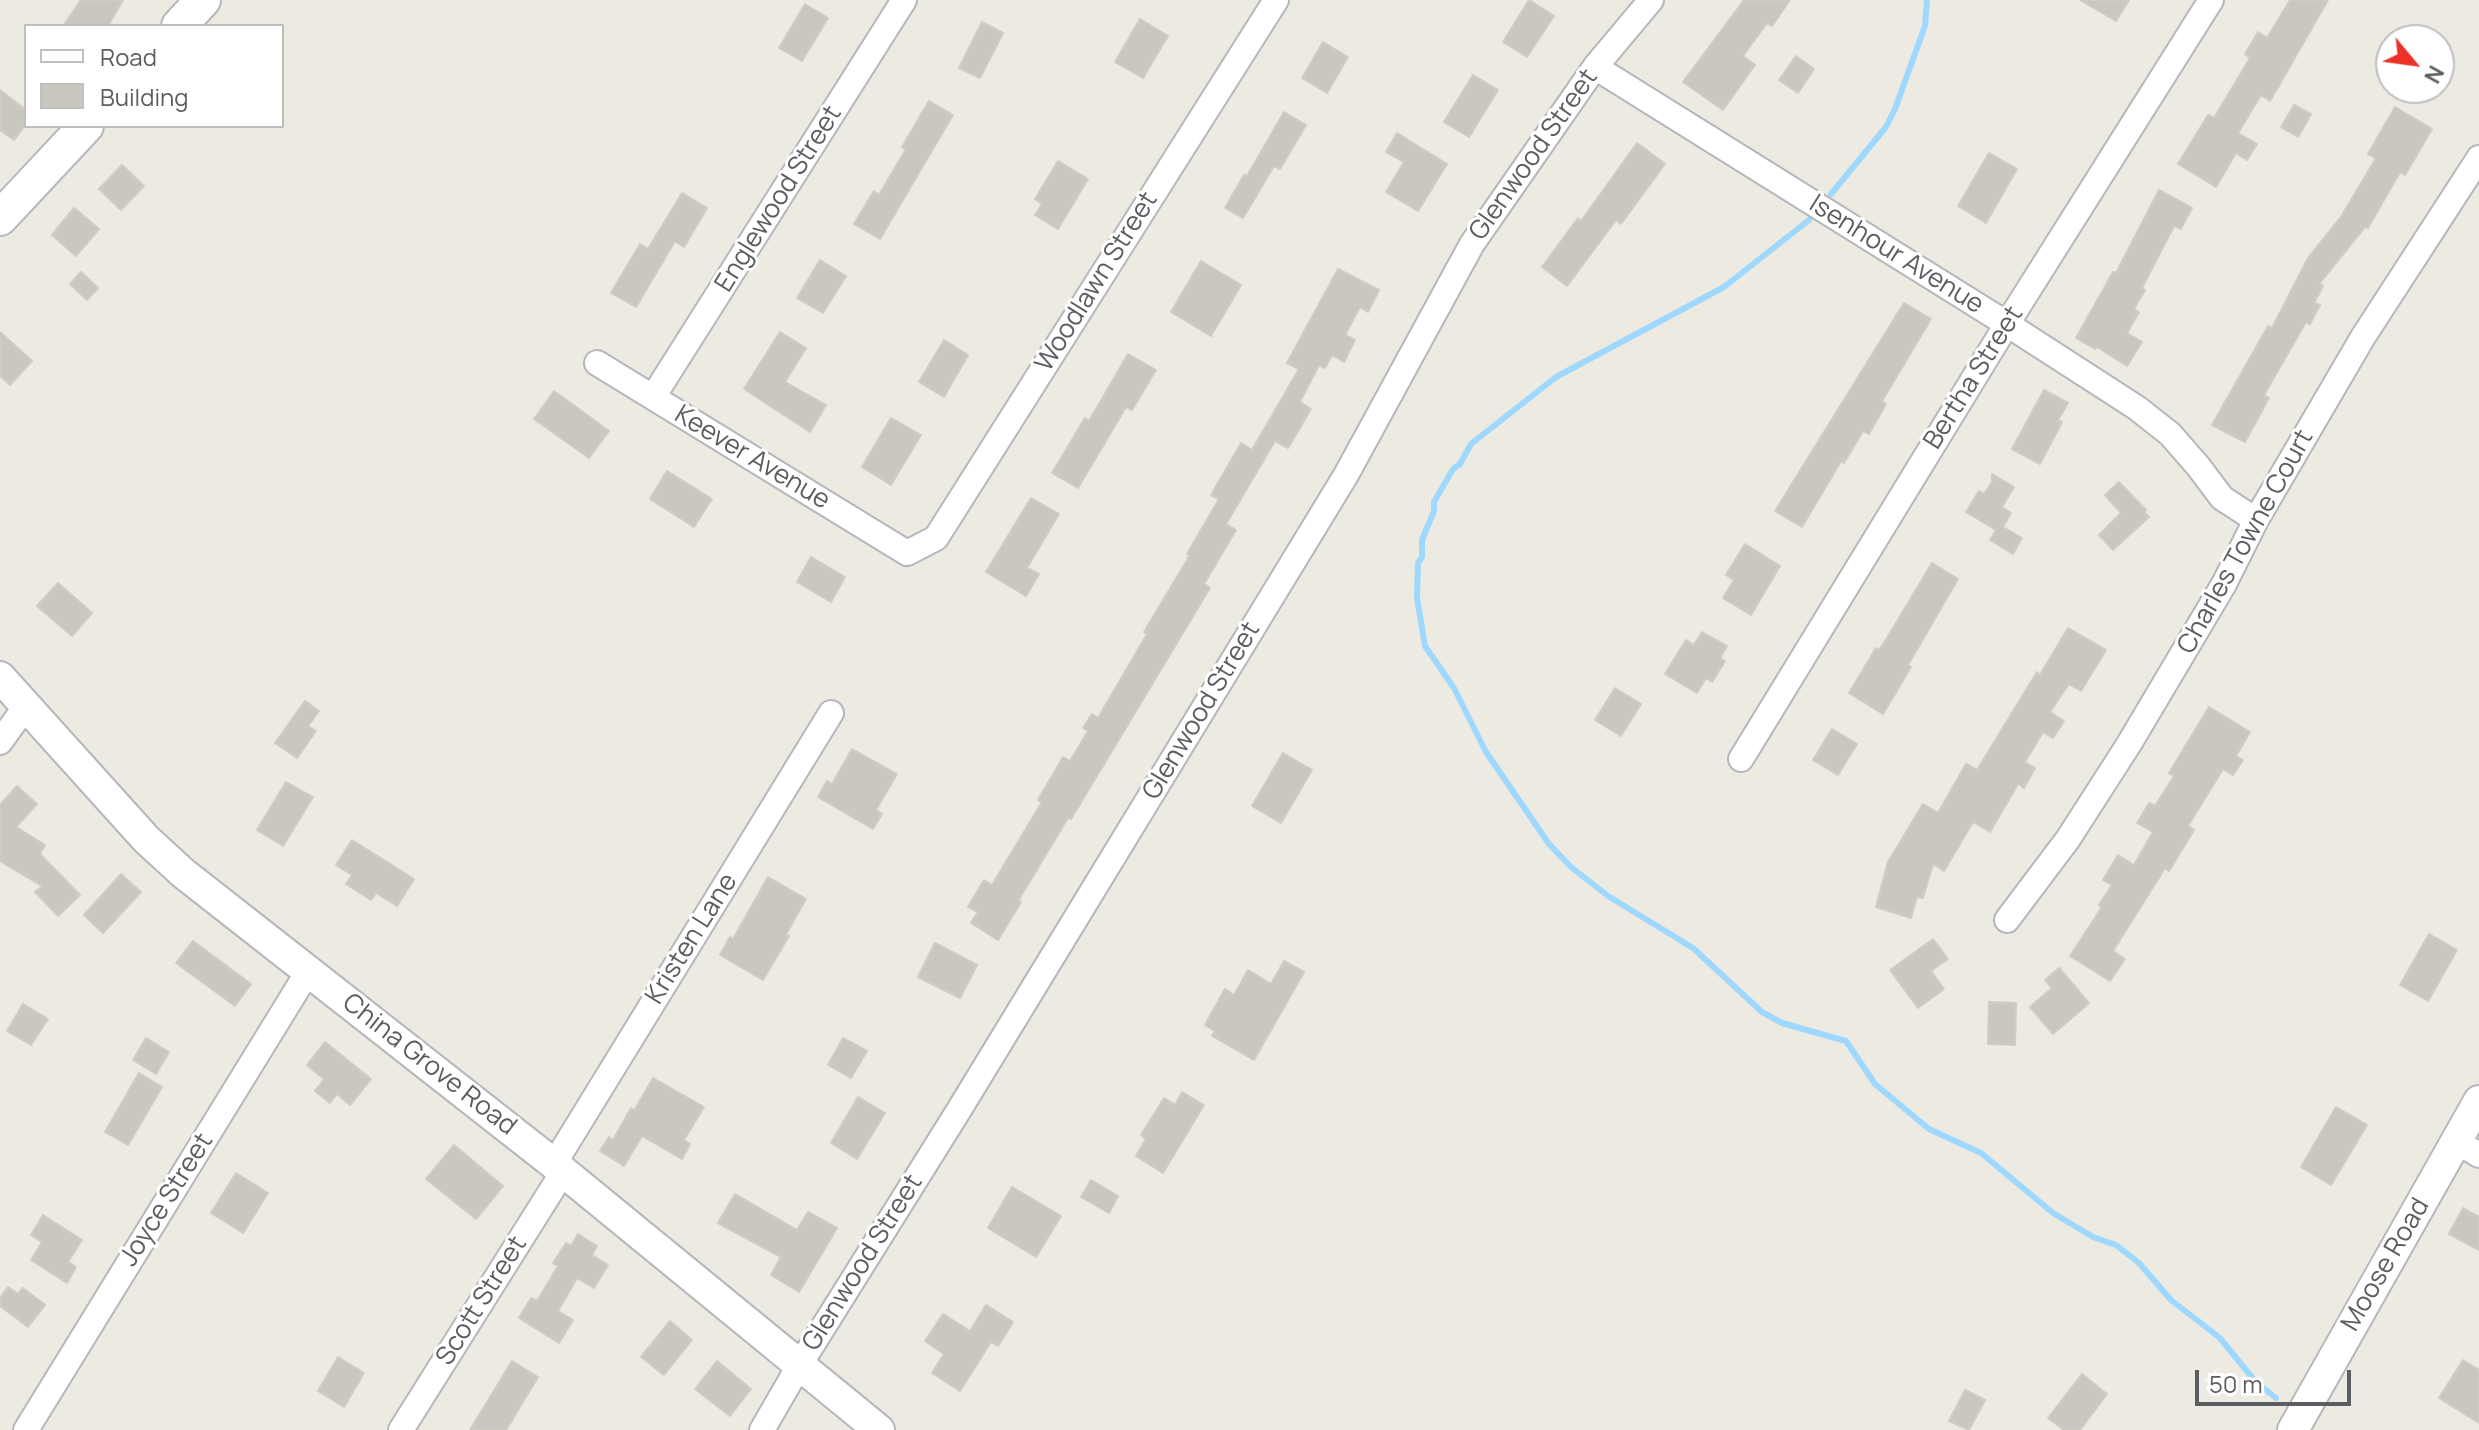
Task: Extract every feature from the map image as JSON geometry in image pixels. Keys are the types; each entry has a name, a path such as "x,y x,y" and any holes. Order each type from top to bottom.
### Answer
{"main road":[{"path":"181,24 203,0"},
{"path":"0,218 84,128"}],"street":[{"name":"Englewood Street","path":"653,397 904,0"},
{"name":"Woodlawn Street","path":"907,553 936,538 1276,0"},
{"name":"Glenwood Street","path":"762,1430 1346,475 1472,244 1595,67 1651,0"},
{"name":"Bertha Street","path":"1741,759 2007,324 2211,0"},
{"name":"Isenhour Avenue","path":"1595,67 2137,408 2170,434 2222,498 2256,520"},
{"name":"Charles Towne Court","path":"2007,920 2068,839 2129,744 2224,584 2256,520 2363,337 2479,158"},
{"name":"Keever Avenue","path":"597,363 907,553"},
{"name":"China Grove Road","path":"0,677 146,839 183,873 558,1168 879,1430"},
{"path":"0,742 26,706"},
{"name":"Kristen Lane","path":"558,1168 831,713"},
{"name":"Joyce Street","path":"26,1430 309,970"},
{"name":"Moose Road","path":"2293,1430 2468,1148 2479,1101"},
{"name":"Scott Street","path":"401,1430 558,1168"}],"building":[{"path":"81,0 123,0 109,24 64,24"},
{"path":"1529,0 1554,16 1527,57 1503,42"},
{"path":"1744,0 1790,0 1772,26 1767,23 1743,56 1755,65 1723,110 1683,82"},
{"path":"2080,0 2129,0 2116,21"},
{"path":"2290,0 2328,0 2270,101 2261,95 2238,133 2257,144 2247,160 2236,153 2216,187 2178,164 2208,115 2214,118 2250,58 2245,54 2258,32 2267,38"},
{"path":"805,4 828,18 802,61 779,48"},
{"path":"1140,19 1168,36 1143,78 1115,62"},
{"path":"982,22 1003,33 980,78 959,68"},
{"path":"1323,42 1348,57 1327,93 1302,78"},
{"path":"1796,56 1814,69 1798,93 1779,80"},
{"path":"1473,75 1498,90 1469,137 1444,122"},
{"path":"0,90 24,108 24,127 14,140 0,130"},
{"path":"929,101 953,115 880,239 854,224 874,191 879,195"},
{"path":"2294,105 2311,114 2298,137 2281,127"},
{"path":"2395,107 2432,129 2405,175 2400,172 2368,228 2365,227 2319,284 2323,286 2314,303 2320,305 2310,324 2306,322 2264,395 2269,398 2245,442 2212,425 2268,326 2272,328 2308,258 2341,217 2376,158 2368,154"},
{"path":"1284,112 1306,125 1280,169 1274,166 1243,218 1225,208"},
{"path":"1397,133 1447,164 1418,211 1386,192 1404,162 1386,152"},
{"path":"1637,143 1665,164 1621,224 1616,220 1567,286 1542,267 1578,218 1581,221"},
{"path":"1989,153 2017,169 1986,223 1958,206"},
{"path":"1058,161 1088,179 1058,229 1035,215 1042,204 1035,199"},
{"path":"122,165 144,186 121,210 99,189"},
{"path":"2159,190 2192,208 2181,229 2174,226 2142,288 2145,290 2134,309 2139,312 2127,333 2142,342 2127,366 2076,338 2113,272 2116,273"},
{"path":"682,193 707,208 684,247 675,241 636,307 611,293 640,244 648,249"},
{"path":"74,208 99,229 76,256 52,235"},
{"path":"820,260 846,276 823,313 797,298"},
{"path":"1201,261 1241,285 1211,336 1171,312"},
{"path":"1338,269 1379,290 1368,312 1360,307 1345,335 1355,340 1344,362 1332,355 1325,368 1319,365 1300,402 1311,409 1288,448 1275,441 1226,524 1236,530 1204,584 1210,588 1018,901 1021,902 998,940 971,923 978,912 968,907 984,880 992,885 1042,802 1038,800 1063,757 1070,761 1088,731 1083,728 1092,714 1098,718 1147,634 1144,632 1219,499 1211,495 1241,443 1252,450 1299,369 1287,363"},
{"path":"81,272 98,288 87,300 70,284"},
{"path":"1904,303 1931,319 1882,401 1886,404 1869,434 1863,431 1844,463 1841,461 1802,527 1775,511"},
{"path":"0,332 32,361 10,385 0,376"},
{"path":"780,332 806,348 785,382 826,405 810,432 744,389"},
{"path":"944,340 968,355 944,397 919,382"},
{"path":"1128,354 1156,370 1132,410 1126,407 1078,488 1052,473 1085,418 1089,421"},
{"path":"2044,390 2068,403 2058,420 2062,422 2040,464 2012,449"},
{"path":"554,391 609,431 589,458 534,419"},
{"path":"891,418 921,435 891,485 862,467"},
{"path":"667,471 712,499 694,527 650,499"},
{"path":"1992,474 2014,487 2002,507 2011,513 2003,527 2022,538 2013,554 1990,540 1996,530 1966,512 1979,491 1984,494 1992,482"},
{"path":"2119,482 2149,517 2113,550 2099,535 2121,513 2105,495"},
{"path":"1031,498 1059,514 1027,568 1039,574 1026,596 986,572"},
{"path":"1745,544 1780,566 1751,615 1723,598 1734,580 1726,575"},
{"path":"811,557 845,577 831,602 797,582"},
{"path":"1932,563 1958,579 1883,714 1849,693 1876,648 1879,650 1887,638"},
{"path":"58,583 92,613 72,636 37,606"},
{"path":"2068,628 2106,650 2081,691 2069,684 2050,712 2064,721 2053,738 2043,732 2025,762 2035,768 2024,788 2018,784 1990,832 1973,822 1944,871 1933,864 1923,898 1917,897 1911,918 1876,907 1888,862 1923,804 1938,813 1966,764 1977,770"},
{"path":"1702,632 1727,646 1720,658 1725,661 1712,682 1706,678 1697,693 1665,674 1686,640 1694,645"},
{"path":"1615,688 1641,704 1621,736 1595,720"},
{"path":"305,701 319,711 308,726 316,731 297,758 275,743"},
{"path":"2209,707 2250,732 2236,756 2243,760 2233,775 2223,769 2188,826 2194,830 2169,871 2165,868 2113,951 2125,959 2110,981 2070,956 2102,907 2099,905 2112,885 2103,880 2118,855 2134,865 2153,832 2137,823 2149,803 2155,806 2174,776 2169,773"},
{"path":"1832,729 1857,744 1838,775 1813,760"},
{"path":"852,749 897,774 876,810 882,814 873,829 818,797 827,781 832,784"},
{"path":"1283,753 1312,770 1281,823 1252,806"},
{"path":"286,782 313,797 283,846 257,830"},
{"path":"17,786 37,804 16,827 45,845 40,854 80,895 58,916 35,892 42,886 0,861 0,805"},
{"path":"352,840 414,879 397,906 376,893 371,900 346,884 352,875 336,865"},
{"path":"121,874 141,892 103,933 84,915"},
{"path":"768,877 806,899 763,980 720,955 730,937 733,939"},
{"path":"2429,934 2457,950 2428,1001 2400,985"},
{"path":"1933,939 1948,959 1931,971 1944,989 1918,1008 1890,970"},
{"path":"193,941 251,984 235,1006 176,963"},
{"path":"935,943 977,965 960,998 918,977"},
{"path":"1284,961 1304,972 1254,1060 1212,1036 1215,1031 1205,1025 1225,989 1234,995 1248,970 1271,984"},
{"path":"2059,968 2089,1003 2053,1034 2030,1007 2052,988 2045,980"},
{"path":"1989,1002 2016,1003 2015,1045 1988,1044"},
{"path":"23,1004 48,1019 31,1045 7,1031"},
{"path":"146,1038 169,1052 156,1074 133,1060"},
{"path":"843,1038 867,1051 851,1078 828,1065"},
{"path":"325,1042 371,1079 350,1105 337,1094 330,1103 315,1091 324,1079 307,1065"},
{"path":"139,1073 162,1087 128,1145 105,1132"},
{"path":"653,1078 704,1107 684,1140 690,1144 682,1159 642,1136 624,1166 600,1151 609,1137 613,1140"},
{"path":"1182,1092 1204,1105 1163,1173 1136,1156 1146,1139 1141,1135 1164,1098 1175,1105"},
{"path":"858,1097 885,1113 857,1159 831,1143"},
{"path":"2336,1107 2367,1125 2331,1185 2301,1167"},
{"path":"454,1145 503,1186 476,1219 426,1179"},
{"path":"236,1173 268,1193 243,1233 211,1213"},
{"path":"1091,1180 1118,1196 1109,1213 1081,1197"},
{"path":"1012,1187 1061,1216 1036,1257 988,1228"},
{"path":"735,1194 797,1230 808,1212 837,1228 799,1292 771,1275 781,1257 718,1223"},
{"path":"2463,1208 2479,1217 2479,1250 2449,1234"},
{"path":"43,1215 82,1240 68,1262 76,1267 67,1283 31,1260 42,1242 31,1235"},
{"path":"578,1234 597,1246 592,1255 608,1265 594,1288 577,1278 558,1311 573,1320 559,1343 519,1318 531,1298 537,1301 558,1266 553,1263 566,1243 571,1246"},
{"path":"8,1287 18,1294 23,1288 45,1305 28,1327 0,1306 0,1298"},
{"path":"986,1305 1013,1322 998,1346 991,1342 960,1391 932,1373 944,1354 925,1341 943,1314 970,1331"},
{"path":"670,1321 692,1340 664,1375 641,1357"},
{"path":"338,1357 364,1373 344,1407 318,1391"},
{"path":"2463,1360 2479,1370 2479,1423 2439,1398"},
{"path":"512,1361 538,1377 506,1430 470,1430"},
{"path":"717,1361 751,1389 730,1416 695,1389"},
{"path":"2082,1374 2107,1394 2080,1430 2064,1430 2048,1418"},
{"path":"1965,1390 1985,1400 1969,1430 1949,1421"}],"waterway":[{"path":"1831,194 1886,127 1895,109 1925,26 1927,0"},
{"path":"1809,220 1724,287 1556,377 1471,444 1434,502 1434,511 1422,540 1417,598 1425,646 1454,688 1486,752 1549,844 1571,867 1608,896 1693,948 1762,1012 1782,1023 1846,1041 1875,1084 1929,1129 1981,1153 2053,1213 2093,1237 2116,1245 2139,1263 2171,1300 2220,1338 2255,1381 2276,1398"}]}
